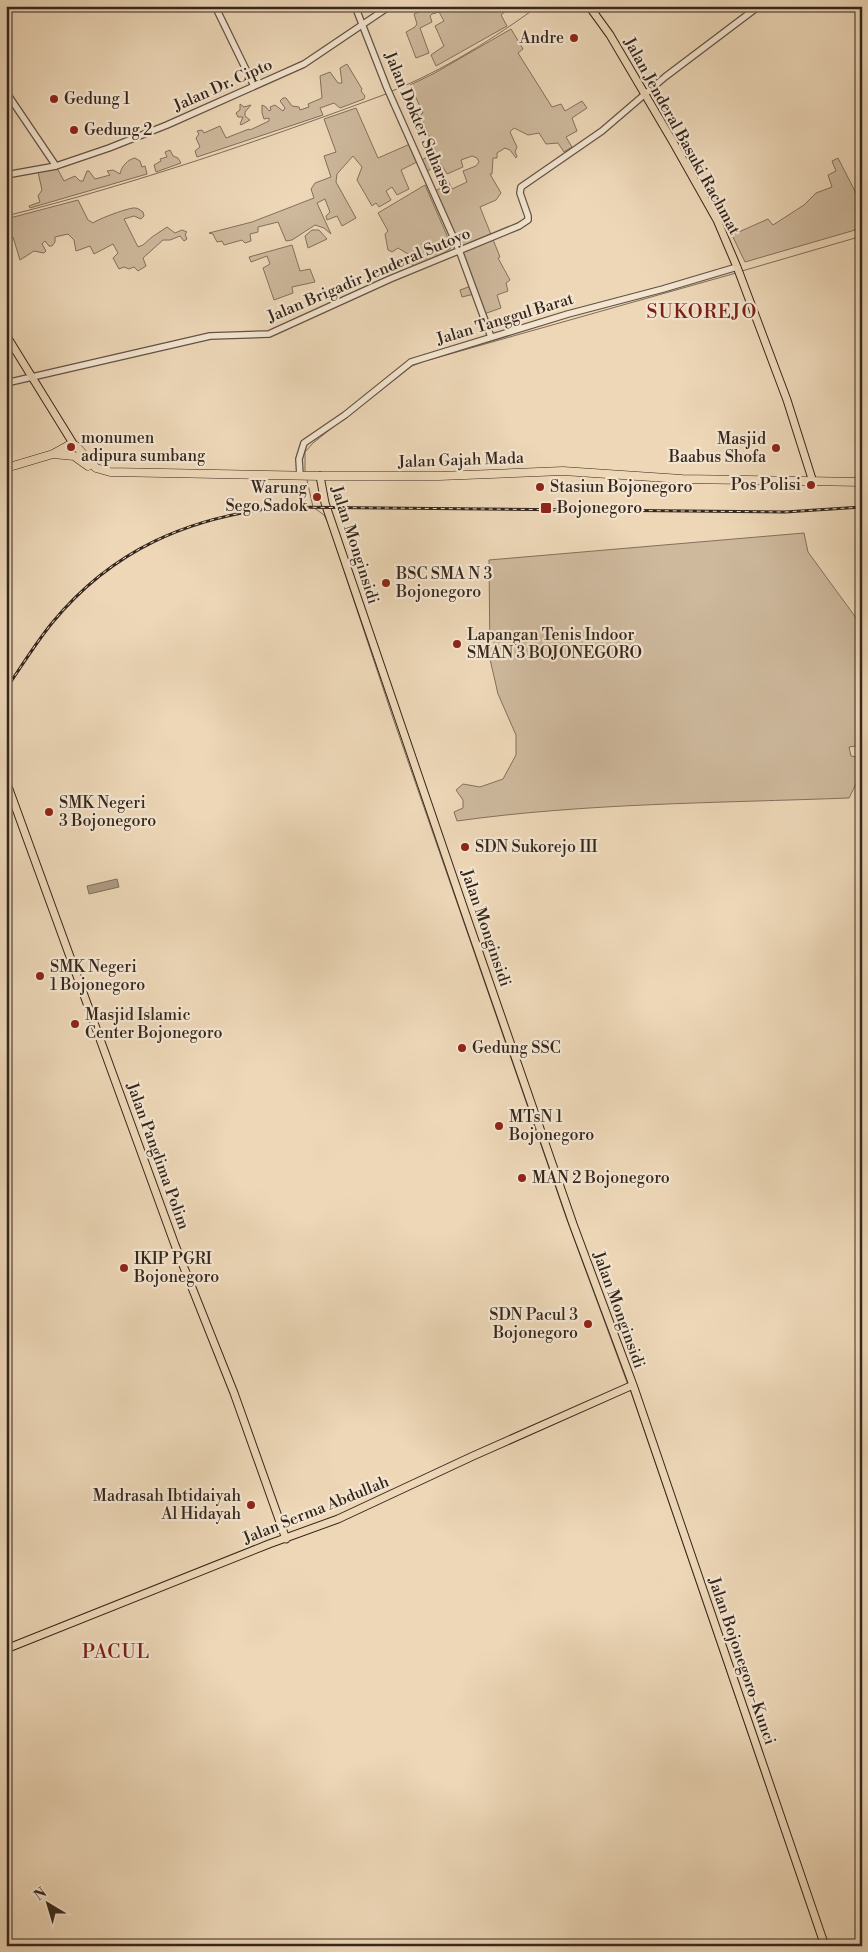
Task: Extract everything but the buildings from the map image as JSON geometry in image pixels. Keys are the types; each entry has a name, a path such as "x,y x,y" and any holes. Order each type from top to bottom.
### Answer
{"highway":[{"name":"Jalan Gajah Mada","path":"73,446 96,468 110,472 304,476 439,476 563,471 682,479 862,482"},
{"path":"6,468 73,446"},
{"path":"70,455 66,450 73,446"},
{"path":"53,454 70,455"},
{"name":"Jalan Gajah Mada","path":"70,455 93,470 106,474 110,472"}],"main road":[{"name":"Jalan Jenderal Basuki Rachmat","path":"589,6 610,35 674,142 717,220 741,277 787,400 813,482"},
{"path":"6,335 65,428 73,446"},
{"name":"Jalan Monginsidi","path":"320,476 326,507 629,1387"},
{"name":"Jalan Panglima Polim","path":"6,780 174,1243 228,1376 286,1539"},
{"name":"Jalan Serma Abdullah","path":"6,1648 269,1544 348,1515 481,1452 629,1387"},
{"name":"Jalan Bojonegoro-Kunci","path":"629,1387 825,1946"}],"street":[{"path":"215,6 254,86"},
{"name":"Jalan Dokter Suharso","path":"355,6 387,88 458,250 491,337"},
{"name":"Jalan Dr. Cipto","path":"6,175 56,166 167,125 304,64 390,6"},
{"path":"644,94 759,6"},
{"path":"6,92 56,166"},
{"name":"Jalan Brigadir Jenderal Sutoyo","path":"6,384 210,336 269,334 458,250 525,223 528,220 528,216 520,193 521,187 602,131 644,94"},
{"name":"Jalan Tanggul Barat","path":"304,476 299,459 304,443 366,398 406,365 491,337 737,267"}],"shaded area":[{"path":"434,6 458,6 462,12 471,8 470,6 499,6 502,9 506,6 508,9 501,15 507,26 436,66 431,55 444,46 435,26 444,21 439,12 430,16 432,22 420,28 429,53 416,58 406,32 417,24 414,14"},
{"path":"511,29 523,49 518,53 552,107 561,104 565,111 582,101 587,108 572,118 577,131 566,137 572,147 564,152 558,143 546,144 539,133 528,135 514,128 510,132 517,147 515,152 516,158 510,150 505,148 497,153 497,158 493,158 492,174 490,174 501,193 496,200 480,207 500,257 498,258 510,280 506,283 508,291 497,295 501,308 484,314 474,294 462,297 460,290 471,286 435,191 445,186 443,181 447,179 452,189 467,182 463,171 476,166 479,162 477,158 472,156 461,160 463,167 447,174 441,164 427,171 422,160 436,152 420,115 423,113 410,85 433,74"},
{"path":"347,64 362,89 361,91 365,96 364,99 340,108 334,103 320,108 323,115 197,157 195,151 200,147 196,138 199,134 197,131 202,130 204,133 220,126 226,138 250,130 269,121 269,118 264,119 262,105 269,111 271,110 270,107 275,105 283,111 285,108 280,101 283,98 286,98 292,106 299,107 300,110 309,107 308,104 322,98 320,76 330,72 338,83 342,83 340,68"},
{"path":"240,104 244,107 251,105 245,112 245,116 250,120 241,125 243,117 238,117 236,113 240,110"},
{"path":"356,108 378,158 410,144 417,162 401,170 409,189 397,195 392,187 386,191 391,200 379,207 376,203 372,206 357,180 362,167 353,156 337,174 336,182 356,218 342,226 337,216 327,220 326,216 330,212 325,199 317,203 331,234 324,228 315,225 292,240 286,241 278,222 258,227 258,232 250,234 251,241 245,243 242,240 224,245 222,241 217,242 213,234 209,233 252,222 314,198 311,189 315,183 331,177 324,156 336,152 324,119"},
{"path":"170,150 173,156 178,158 181,163 156,172 154,165 161,161 160,159 167,157 165,152"},
{"path":"135,158 140,161 142,167 145,166 147,174 30,208 29,206 40,202 38,196 42,190 38,172 57,168 64,181 75,176 80,181 83,181 87,171 95,179 110,175 107,171 113,170 120,174 125,164"},
{"path":"838,158 862,205 862,228 745,262 732,235 768,219 773,225 804,205 816,193 832,187 828,175 836,171 832,161"},
{"path":"425,185 452,247 446,252 413,267 408,254 398,248 392,252 388,250 385,234 388,231 378,213"},
{"path":"78,200 88,220 93,223 132,208 137,208 143,212 144,216 141,219 134,216 124,219 138,247 167,227 175,233 182,230 187,232 185,234 187,239 184,241 180,236 170,240 163,240 143,258 146,266 138,271 134,267 119,269 113,258 118,253 113,244 94,254 90,246 76,251 74,240 68,234 55,237 55,242 52,246 49,246 45,241 42,244 46,251 44,253 34,251 20,260 13,237 6,239 6,219"},
{"path":"312,230 319,230 327,239 308,248 305,236"},
{"path":"292,245 300,271 310,269 315,282 292,287 293,293 274,300 263,268 270,264 267,256 251,262 249,257"},
{"path":"804,533 808,552 862,626 862,683 857,684 862,696 862,745 849,747 851,756 858,757 861,774 849,798 603,807 457,821 454,812 463,808 463,800 456,790 463,784 480,787 503,779 516,755 516,735 498,694 490,659 489,560"},
{"path":"117,879 119,887 89,894 87,886"}],"waterway":[{"path":"392,91 430,74 468,53 538,6"},
{"path":"6,216 102,190 198,160 386,94"},
{"path":"742,271 862,236"},
{"path":"375,395 412,366 425,361 736,273"},
{"path":"305,471 305,452 313,443 342,420"},
{"path":"307,480 313,507 324,515 328,523 393,718 566,1217 628,1385"},
{"path":"630,1389 821,1946"}],"railway":[{"path":"6,689 52,623 75,597 100,575 154,541 215,519 282,507 785,512 862,507"}],"place":[{"name":"Andre","path":"574,38"},
{"name":"Gedung 1","path":"54,99"},
{"name":"Gedung 2","path":"74,130"},
{"name":"monumen adipura sumbang","path":"71,447"},
{"name":"Masjid Baabus Shofa","path":"776,448"},
{"name":"Pos Polisi","path":"811,485"},
{"name":"Stasiun Bojonegoro","path":"540,487"},
{"name":"Warung Sego Sadok","path":"317,497"},
{"name":"Bojonegoro","path":"546,508"},
{"name":"BSC SMA N 3 Bojonegoro","path":"386,583"},
{"name":"Lapangan Tenis Indoor SMAN 3 BOJONEGORO","path":"457,644"},
{"name":"SMK Negeri 3 Bojonegoro","path":"49,812"},
{"name":"SDN Sukorejo III","path":"465,847"},
{"name":"SMK Negeri 1 Bojonegoro","path":"40,976"},
{"name":"Masjid Islamic Center Bojonegoro","path":"75,1024"},
{"name":"Gedung SSC","path":"462,1048"},
{"name":"MTsN 1 Bojonegoro","path":"499,1126"},
{"name":"MAN 2 Bojonegoro","path":"522,1178"},
{"name":"IKIP PGRI Bojonegoro","path":"124,1268"},
{"name":"SDN Pacul 3 Bojonegoro","path":"588,1324"},
{"name":"Madrasah Ibtidaiyah Al Hidayah","path":"251,1505"}],"district":[{"name":"SUKOREJO","path":"702,312"},
{"name":"PACUL","path":"116,1652"}]}
